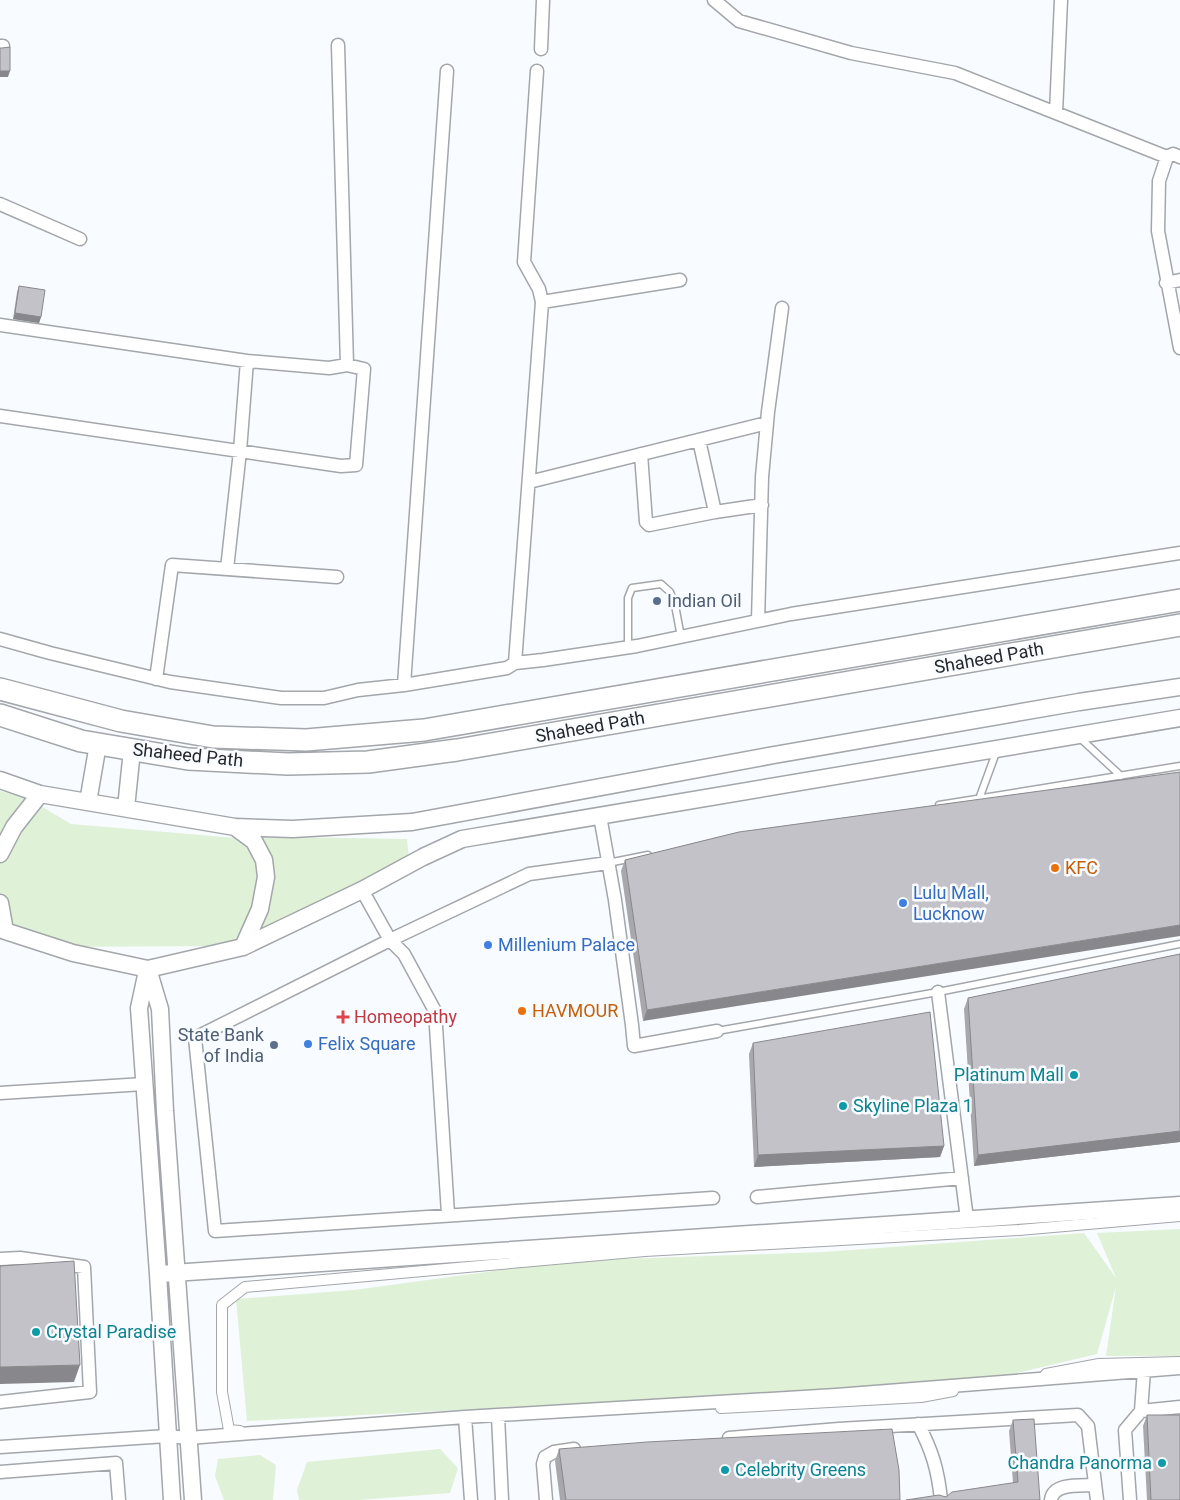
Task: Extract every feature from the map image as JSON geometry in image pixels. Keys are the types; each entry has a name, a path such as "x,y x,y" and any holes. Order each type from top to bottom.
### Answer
{"highway":[{"name":"Shaheed Path","path":"0,689 121,721 213,737 306,740 424,730 1180,600"},
{"name":"Shaheed Path","path":"0,715 81,741 197,760 288,764 368,762 457,750 1180,625"}],"street":[{"path":"542,49 543,0"},
{"path":"714,0 739,21 851,53 955,73 1174,157 1160,181 1158,231 1166,283 1180,348"},
{"path":"1056,113 1061,0"},
{"path":"338,45 347,366"},
{"path":"404,685 448,71"},
{"path":"515,663 542,302 539,289 524,262 537,71"},
{"path":"0,204 80,239"},
{"path":"542,302 680,280"},
{"path":"1166,283 1180,280"},
{"path":"758,621 762,476 782,308"},
{"path":"0,324 247,361 329,368 347,366 364,370 356,465 341,466 0,416"},
{"path":"227,569 240,451 247,361"},
{"path":"529,482 767,423"},
{"path":"699,440 715,512"},
{"path":"640,454 646,522 649,526 715,512 762,505"},
{"path":"0,638 50,653 156,679 223,691 280,698 324,698 358,690 404,685 507,668 515,663 628,647 791,614 1180,553"},
{"path":"156,679 172,565 337,577"},
{"path":"0,780 40,794 235,827 293,829 412,822 774,755 1079,702 1180,687"},
{"path":"0,903 3,930 73,953 148,969 243,947 362,890 423,857 462,839 1180,718"},
{"path":"88,802 98,744"},
{"path":"126,808 132,750"},
{"path":"0,854 14,827 40,794"},
{"path":"600,816 622,948 634,1046 717,1031"},
{"path":"235,827 254,841 264,860 266,877 260,910 243,947"},
{"path":"608,862 529,874 390,940 195,1038 216,1231 448,1214 714,1198"},
{"path":"362,890 390,940 404,954 435,1011 448,1214"},
{"path":"148,969 139,1008 172,1500"},
{"path":"148,969 160,1009 165,1111 193,1500"},
{"path":"938,992 967,1220"},
{"path":"0,1093 144,1084"},
{"path":"757,1197 962,1178"},
{"path":"158,1274 1180,1205"},
{"path":"1180,1216 1019,1230 645,1251 245,1287 222,1305 222,1392 229,1430 302,1435 505,1420 921,1397 1099,1364 1180,1362"},
{"path":"0,1259 20,1258 84,1267 90,1392 0,1402"},
{"path":"0,1447 167,1436 188,1438 465,1417 836,1394 1180,1368"},
{"path":"1130,1500 1125,1430 1141,1411 1144,1370"},
{"path":"1141,1411 1180,1407"},
{"path":"717,1439 918,1424 1078,1415 1088,1426 1097,1500"},
{"path":"498,1416 502,1500"},
{"path":"465,1417 471,1500"},
{"path":"918,1424 934,1458 939,1478 941,1500"},
{"path":"546,1500 543,1464 545,1457 554,1452 584,1449"},
{"path":"0,1472 116,1463 119,1500"},
{"path":"1051,1500 1054,1492 1061,1488 1095,1485"}],"lane":[{"path":"628,647 628,598 632,588 640,586 660,584 670,592 675,605 681,637"},
{"path":"1078,735 1121,776"},
{"path":"979,799 998,749"},
{"path":"931,806 1180,766"},
{"path":"608,862 653,854"},
{"path":"717,1031 938,992 1180,944"}],"green space":[{"path":"0,791 29,799 71,824 248,839 289,837 407,839 409,859 227,946 44,947 0,924"},
{"path":"1180,1229 1180,1356 1106,1356 1116,1287 1097,1354 954,1388 683,1398 247,1421 236,1299 354,1290 567,1261 824,1252 1084,1233 1116,1278 1097,1233"},
{"path":"440,1449 458,1468 450,1493 358,1500 299,1500 297,1490 307,1462"},
{"path":"260,1455 276,1465 273,1500 224,1500 215,1476 218,1459"}],"building":[{"path":"10,47 10,71 0,71 0,48"},
{"path":"19,286 45,290 41,317 15,313"},
{"name":"Lulu Mall, Lucknow","path":"1180,772 1180,925 647,1010 625,860 739,832"},
{"name":"Platinum Mall","path":"1180,954 1180,1131 978,1155 968,998"},
{"name":"Skyline Plaza 1","path":"930,1012 944,1146 758,1155 753,1043"},
{"name":"Crystal Paradise","path":"74,1261 80,1365 0,1367 0,1266"},
{"name":"Chandra Panorma","path":"1147,1415 1180,1415 1180,1500 1151,1500"},
{"path":"1034,1419 1040,1500 906,1500 939,1495 946,1497 952,1492 1018,1482 1013,1420"},
{"name":"Celebrity Greens","path":"892,1429 899,1470 900,1500 566,1500 559,1449 647,1442"}],"place":[{"name":"Indian Oil","path":"657,601"},
{"name":"KFC","path":"1055,868"},
{"name":"Lulu Mall, Lucknow","path":"903,903"},
{"name":"Millenium Palace","path":"488,945"},
{"name":"HAVMOUR","path":"522,1011"},
{"name":"Homeopathy","path":"343,1017"},
{"name":"Felix Square","path":"308,1044"},
{"name":"State Bank of India","path":"274,1045"},
{"name":"Platinum Mall","path":"1074,1075"},
{"name":"Skyline Plaza 1","path":"843,1106"},
{"name":"Crystal Paradise","path":"36,1332"},
{"name":"Chandra Panorma","path":"1162,1463"},
{"name":"Celebrity Greens","path":"725,1470"}]}
